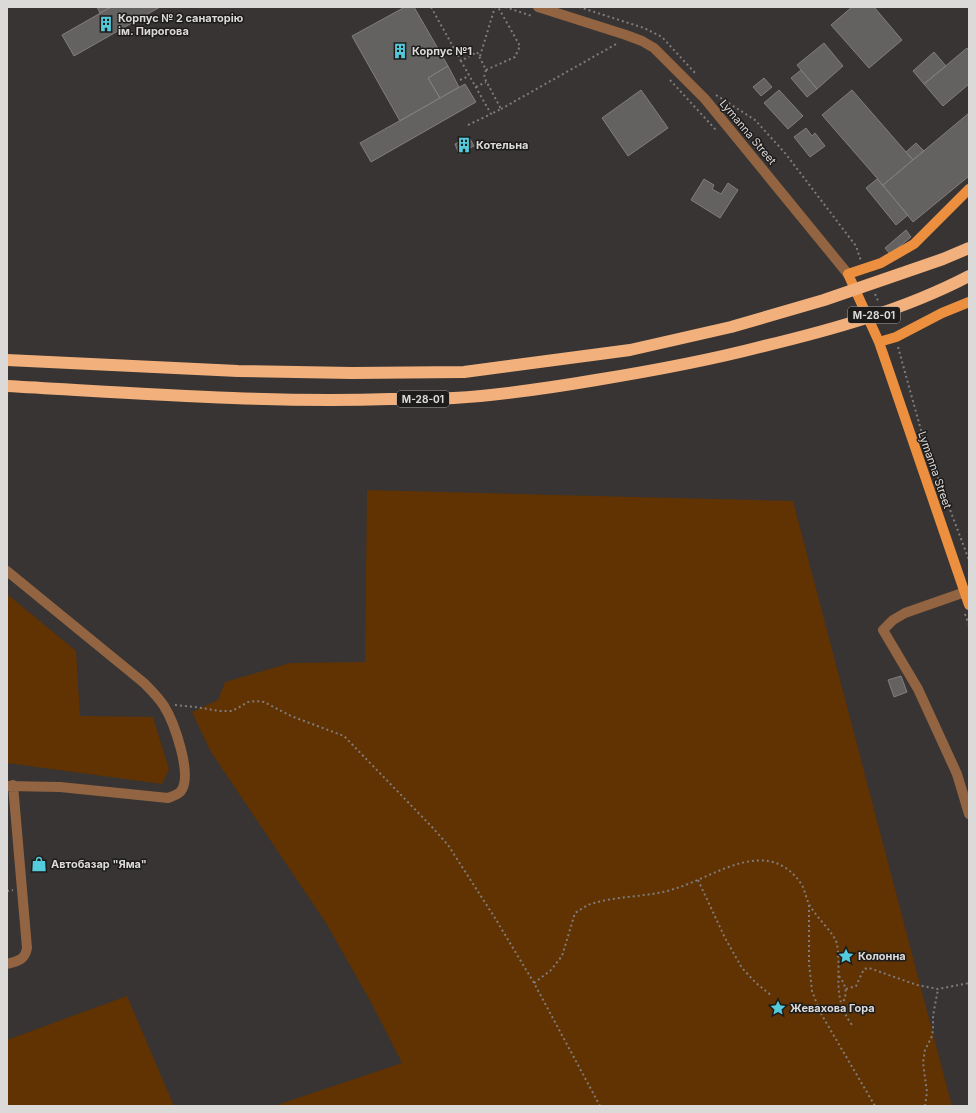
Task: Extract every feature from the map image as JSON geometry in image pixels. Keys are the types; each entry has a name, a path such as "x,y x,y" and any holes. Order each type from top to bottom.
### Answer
{"highway":[{"name":"М-28-01","path":"7,360 238,371 352,373 464,372 630,350 731,327 824,300 904,273 969,248"},
{"name":"М-28-01","path":"7,386 227,399 344,400 453,398 525,392 628,375 729,355 834,329 914,301 946,288 969,276"}],"main road":[{"path":"848,274 881,263 914,244 969,189"},
{"name":"Lymanna Street","path":"848,274 879,342 965,592 967,609"},
{"path":"879,342 896,337 942,313 969,302"}],"street":[{"name":"Lymanna Street","path":"536,12 626,35 642,41 654,48 705,100 848,274"},
{"path":"7,571 144,683 164,705 175,728 186,769 186,777 181,791 168,798 60,787 10,785 27,948 26,954 23,958 7,964"},
{"path":"965,592 906,613 893,620 883,630 918,689 957,774 969,814"}],"path":[{"path":"431,7 491,114"},
{"path":"480,58 496,7"},
{"path":"486,70 515,57 520,46 496,7"},
{"path":"505,7 536,12"},
{"path":"468,125 501,109 620,42 612,40"},
{"path":"461,61 477,52 486,70 484,77 486,82 501,109"},
{"path":"460,80 470,76"},
{"path":"669,79 720,134"},
{"path":"476,87 486,82"},
{"path":"900,351 925,443"},
{"path":"928,450 969,560"},
{"path":"967,609 969,624"},
{"path":"164,705 231,711 248,702 264,702 290,716 344,736 448,845 534,983 600,1106"},
{"path":"534,983 551,970 562,956 575,913 587,905 610,899 653,895 675,889 740,862 758,859 767,860 783,865 802,885 809,904 837,941 839,976 838,990 844,1012 852,1025"},
{"path":"698,880 725,938 742,968 756,983 772,996"},
{"path":"809,904 809,963 812,990 820,1012 875,1106"},
{"path":"846,989 856,986 864,969 869,968 917,985 938,989 969,983"},
{"path":"839,976 846,989 846,995 842,1005"},
{"path":"925,1106 926,1092 923,1063 925,1050 932,1036 933,1016 938,989"}],"shaded area":[{"path":"367,490 793,501 952,1106 274,1106 402,1063 373,1006 326,923 211,752 192,712 218,700 225,682 290,663 365,662"},
{"path":"7,594 76,651 80,716 153,717 169,769 162,784 7,763"},
{"path":"127,996 174,1106 7,1106 7,1040"}],"building":[{"path":"97,7 111,7 100,13"},
{"name":"Корпус № 2 санаторію ім. Пирогова","path":"111,7 160,7 74,56 62,35"},
{"name":"Корпус №1","path":"405,7 414,7 448,66 428,78 440,98 400,121 352,36"},
{"path":"852,7 874,7 902,40 869,68 831,25"},
{"path":"824,43 843,66 817,89 797,65"},
{"path":"967,48 969,51 969,84 943,106 924,84"},
{"path":"934,52 946,66 924,84 913,71"},
{"path":"448,66 459,87 440,98 428,78"},
{"path":"801,70 817,89 807,97 791,78"},
{"path":"764,78 772,87 761,96 753,87"},
{"path":"465,84 476,102 371,162 360,143"},
{"path":"641,90 668,128 628,156 602,118"},
{"path":"779,90 803,116 788,129 764,103"},
{"path":"852,90 913,160 883,185 822,115"},
{"path":"969,113 969,176 913,222 883,185"},
{"path":"806,128 812,136 815,133 825,146 810,157 794,137"},
{"name":"Котельна","path":"469,137 474,146 459,154 455,144"},
{"path":"916,143 924,151 913,160 906,152"},
{"path":"704,179 714,185 712,189 721,194 728,183 738,190 720,218 691,200"},
{"path":"877,179 908,215 896,225 866,188"},
{"path":"906,230 911,237 890,254 885,248"},
{"path":"901,676 907,692 894,697 888,680"}],"place":[{"name":"Корпус № 2 санаторію ім. Пирогова","path":"106,24"},
{"name":"Корпус №1","path":"400,51"},
{"name":"Котельна","path":"464,145"},
{"name":"Автобазар \"Яма\"","path":"39,864"},
{"name":"Колонна","path":"846,956"},
{"name":"Жевахова Гора","path":"778,1008"}]}
